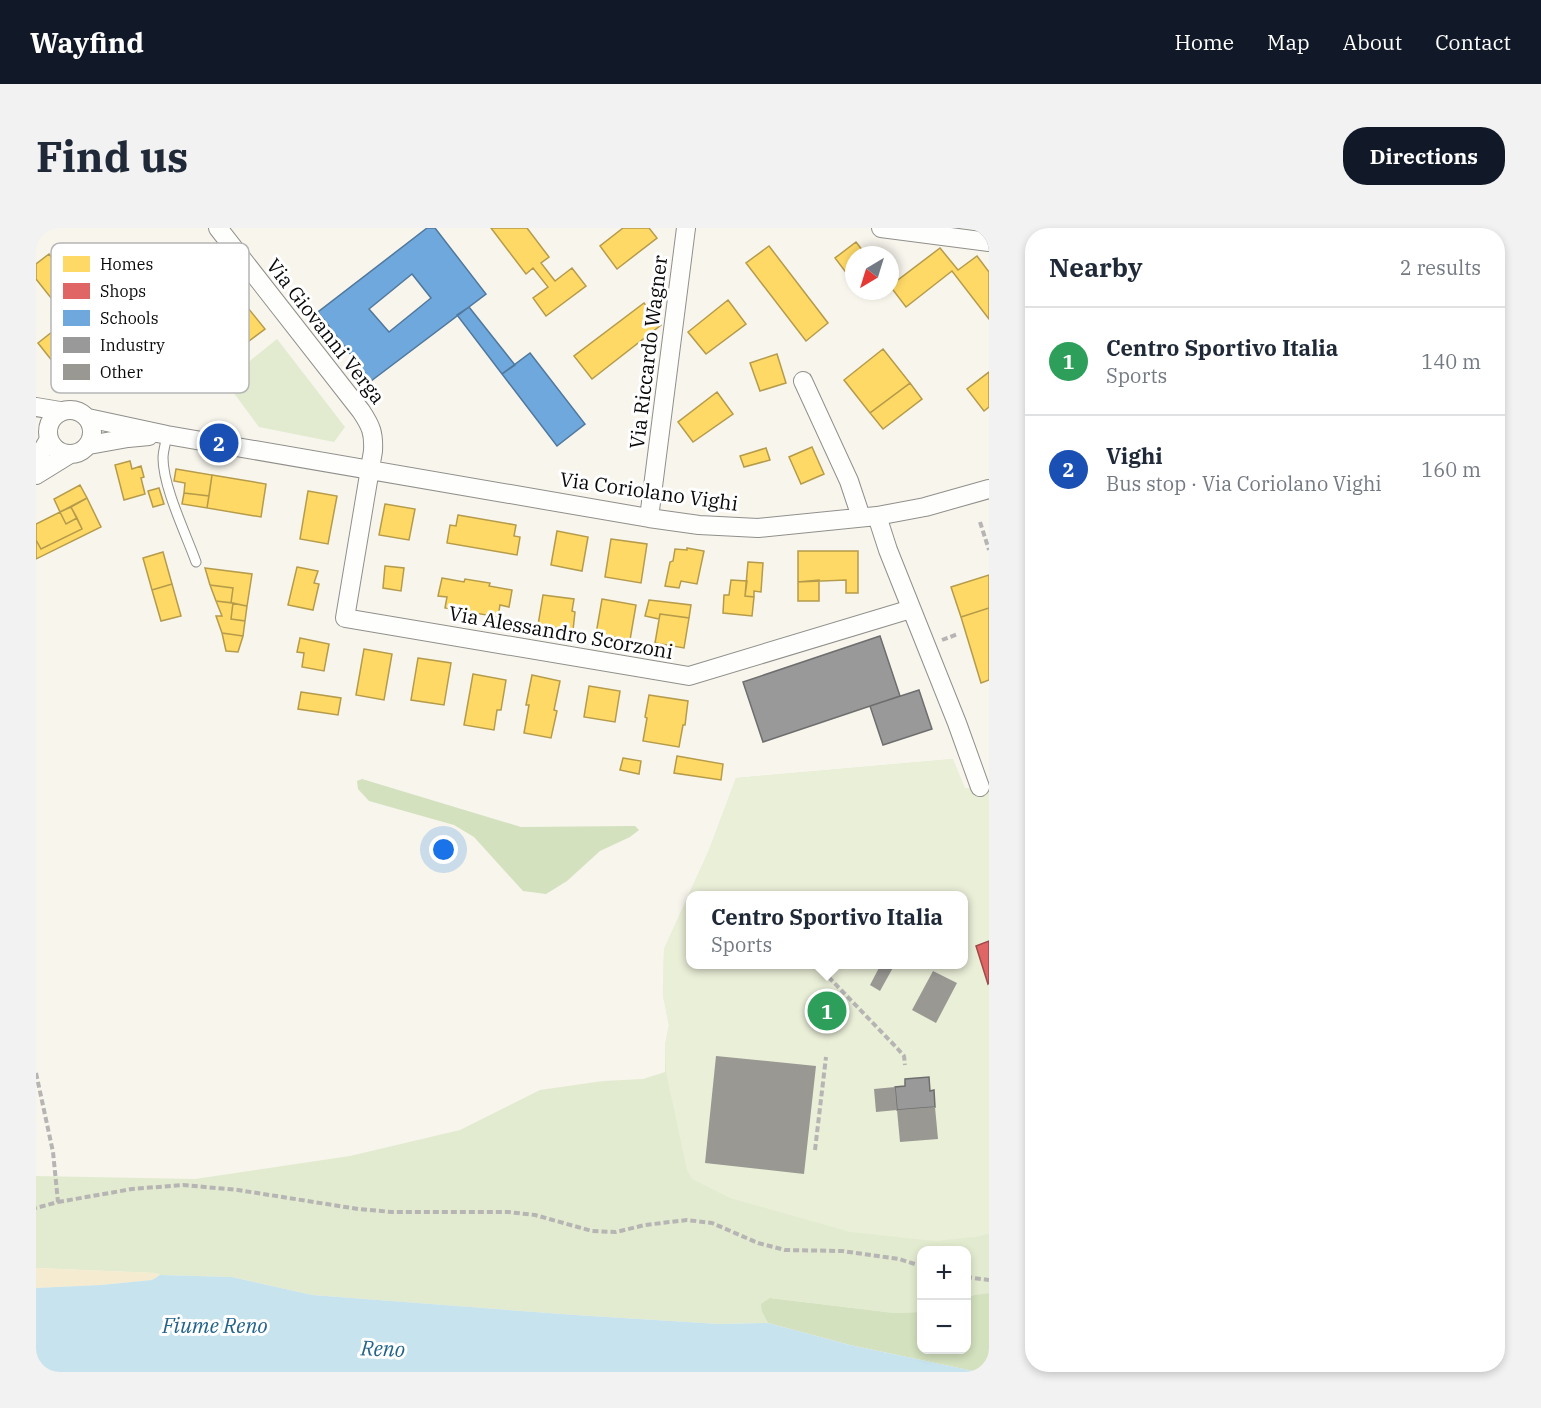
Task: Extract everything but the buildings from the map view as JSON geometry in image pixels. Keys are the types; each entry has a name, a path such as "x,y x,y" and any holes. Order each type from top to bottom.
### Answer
{"street":[{"name":"Via Giovanni Verga","path":"218,228 230,243"},
{"name":"Via Riccardo Wagner","path":"649,518 687,228"},
{"path":"881,228 989,242"},
{"name":"Via Giovanni Verga","path":"249,268 369,423 374,437 369,470"},
{"path":"804,381 849,481 888,550 980,787"},
{"path":"36,407 81,412 88,418 93,431 88,445 78,453 70,454 54,448 44,432"},
{"path":"36,458 46,446 44,432 53,417 60,411"},
{"name":"Via Coriolano Vighi","path":"88,418 166,435 699,525 758,528 869,517 925,507 989,489"},
{"name":"Via Coriolano Vighi","path":"88,445 128,438 166,435"},
{"path":"36,476 70,454"},
{"name":"Via Alessandro Scorzoni","path":"369,470 345,618 689,676 911,609"}],"lane":[{"path":"166,435 163,459 166,476 172,500 196,562"}],"path":[{"path":"981,522 989,550"},
{"path":"938,641 958,634"},
{"path":"821,969 897,1048 904,1056 905,1065"},
{"path":"814,1150 826,1057"},
{"path":"36,1073 53,1152 58,1202"},
{"path":"36,1208 132,1189 183,1185 238,1190 358,1209 392,1212 508,1212 535,1215 592,1231 616,1232 645,1225 687,1220 712,1223 758,1243 785,1250 842,1251 899,1259 917,1265"},
{"path":"971,1278 989,1280"}],"green space":[{"path":"277,339 345,427 334,442 259,427 234,393 249,393 249,362"},
{"path":"953,759 700,891 690,891 709,850 736,778"},
{"path":"953,759 965,788 989,787 989,1233 935,1241 850,1232 730,1198 692,1179 687,1170 666,1072 665,1045 669,1025 663,996 664,949 686,901 686,969 968,969 968,891 690,891 709,850 736,778"},
{"path":"362,779 521,827 635,826 639,830 630,837 600,851 567,881 546,894 523,891 474,837 454,825 369,801 358,789 357,781"},
{"path":"686,901 686,969 695,969 974,1237 989,1233 989,1293 971,1296 971,1246 917,1246 917,1312 894,1313 771,1298 762,1312 768,1323 719,1324 575,1315 312,1295 232,1277 36,1268 36,1176 195,1179 350,1156 460,1130 540,1090 603,1081 643,1079 665,1072 665,1045 669,1025 663,996 664,949"},
{"path":"989,1293 989,1372 978,1372 850,1345 768,1323 762,1312 761,1304 770,1298 894,1313 917,1312 917,1354 971,1354 971,1296"}],"sand":[{"path":"36,1268 160,1275 152,1280 36,1288"}],"water":[{"name":"Fiume Reno","path":"160,1275 232,1277 312,1295 719,1324 768,1323 850,1345 978,1372 36,1372 36,1288 152,1280"}],"place":[{"name":"Vighi","path":"219,443"},
{"name":"Centro Sportivo Italia","path":"827,1011"}],"water label":[{"name":"Reno","path":"383,1348"}]}
